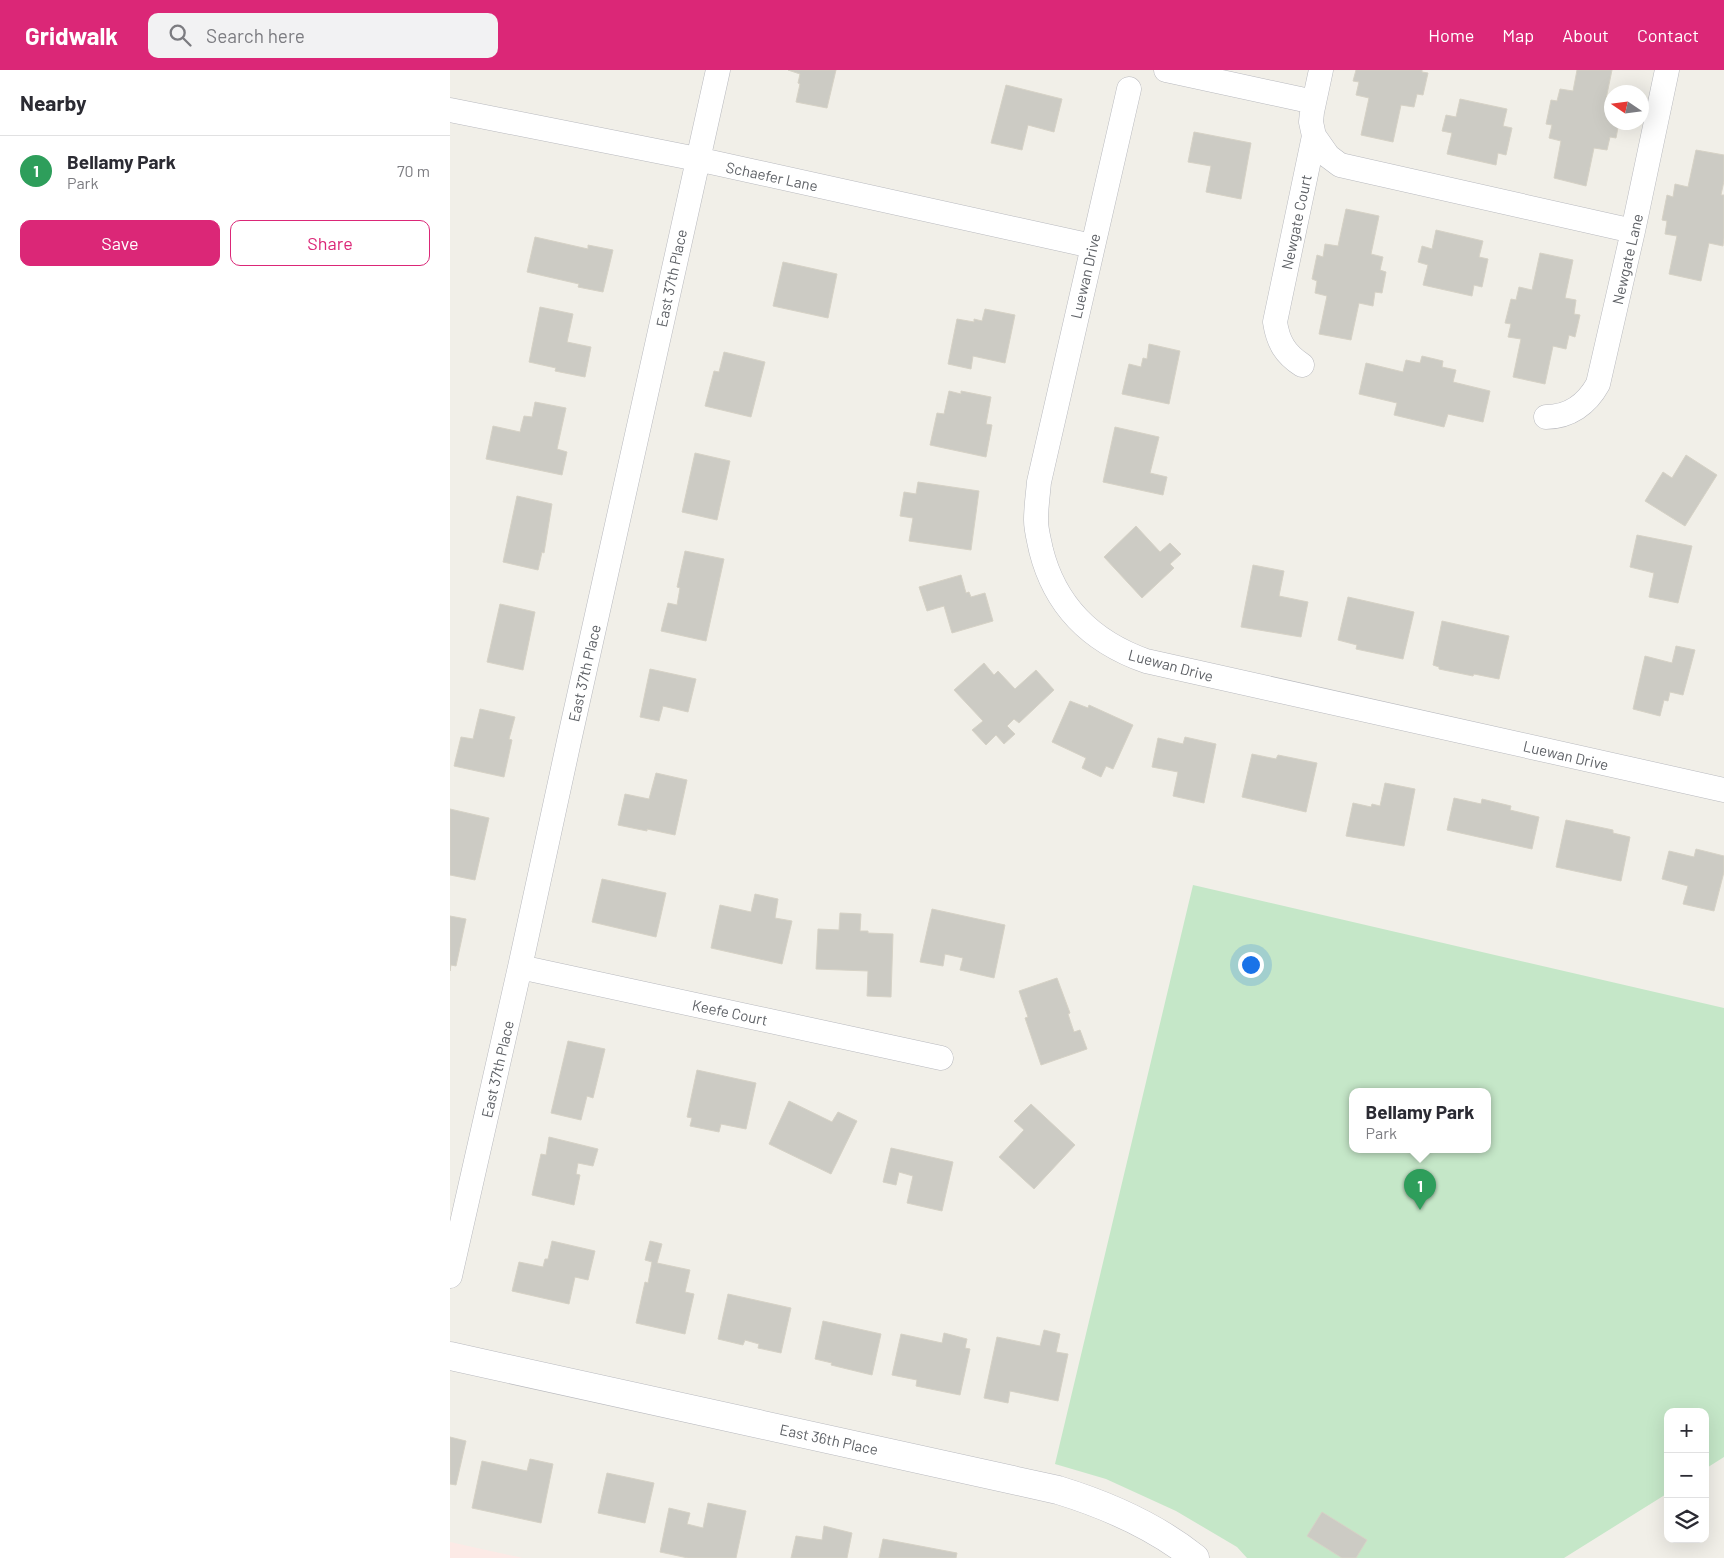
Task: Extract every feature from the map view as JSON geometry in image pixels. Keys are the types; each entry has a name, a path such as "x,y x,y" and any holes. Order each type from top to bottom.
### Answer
{"street":[{"name":"East 37th Place","path":"450,1276 718,70"},
{"path":"1166,70 1314,102"},
{"name":"Newgate Court","path":"1302,365 1293,359 1284,348 1278,338 1275,322 1314,136 1312,122 1314,102 1321,70"},
{"name":"Newgate Lane","path":"1546,417 1555,417 1578,408 1598,384 1668,70"},
{"name":"Luewan Drive","path":"1129,89 1039,482 1036,520 1046,570 1058,592 1073,613 1100,639 1134,657 1159,665 1724,790"},
{"name":"Schaefer Lane","path":"450,110 698,159 1092,246"},
{"path":"1314,136 1328,156 1340,165 1633,231"},
{"name":"Keefe Court","path":"520,967 941,1058"},
{"name":"East 36th Place","path":"450,1356 1058,1490 1096,1502 1131,1518 1176,1544 1195,1558"}],"shaded area":[{"path":"450,1542 523,1558 450,1558"}],"green space":[{"path":"1193,885 1724,1008 1724,1457 1709,1466 1709,1408 1664,1408 1664,1496 1564,1558 1247,1558 1237,1547 1176,1511 1106,1479 1055,1464"}],"building":[{"path":"788,70 836,70 827,108 796,102 800,74"},
{"path":"1356,70 1422,70 1422,72 1428,73 1423,95 1417,94 1414,107 1401,105 1393,142 1361,135 1369,98 1356,95 1359,82 1353,81"},
{"path":"1577,70 1612,70 1609,85 1604,85 1604,130 1618,130 1616,138 1610,137 1607,150 1594,148 1586,186 1554,178 1561,141 1549,138 1552,125 1546,124 1551,100 1557,101 1560,89 1573,91"},
{"path":"1006,85 1062,99 1054,132 1028,125 1022,150 991,143"},
{"path":"1460,99 1507,109 1503,126 1512,128 1506,155 1498,153 1496,165 1447,154 1452,133 1442,131 1446,115 1456,117"},
{"path":"1194,132 1251,143 1241,199 1206,192 1211,166 1188,162"},
{"path":"1696,150 1724,155 1724,181 1721,195 1724,195 1723,246 1709,243 1701,281 1669,274 1677,236 1665,234 1667,221 1662,220 1667,195 1673,197 1675,184 1688,187"},
{"path":"1346,209 1379,216 1371,254 1383,257 1380,270 1386,272 1382,293 1375,292 1373,306 1359,303 1351,340 1319,334 1327,296 1315,293 1317,281 1312,279 1317,255 1323,257 1325,244 1338,246"},
{"path":"1436,230 1483,241 1479,257 1488,259 1482,287 1474,285 1472,296 1423,285 1428,265 1418,262 1422,246 1432,249"},
{"path":"535,237 588,249 588,245 613,250 603,292 578,287 579,284 527,272"},
{"path":"1540,253 1573,260 1565,298 1576,300 1574,314 1580,315 1575,337 1569,335 1566,349 1553,346 1545,384 1513,377 1521,339 1508,337 1511,324 1505,323 1511,299 1516,300 1519,287 1532,290"},
{"path":"783,262 837,274 828,318 773,306"},
{"path":"540,307 573,314 567,342 591,347 585,377 555,371 556,368 529,362"},
{"path":"985,309 1015,315 1005,363 973,356 971,369 948,364 957,319 974,322 974,319 982,321"},
{"path":"1149,344 1180,351 1169,404 1122,394 1129,364 1141,367 1143,358 1147,359"},
{"path":"724,352 765,362 751,417 705,406 714,371 719,372"},
{"path":"1422,356 1443,361 1442,367 1456,370 1453,382 1490,391 1483,422 1448,414 1444,427 1394,415 1397,403 1359,394 1366,363 1403,372 1406,360 1420,363"},
{"path":"949,391 961,394 961,391 991,397 986,424 992,425 986,457 930,445 937,413 944,414"},
{"path":"535,402 566,408 557,449 567,452 562,475 486,459 493,426 520,432 524,416 532,417"},
{"path":"1115,427 1159,437 1150,473 1167,477 1163,495 1103,482"},
{"path":"695,453 730,461 717,520 682,512"},
{"path":"1686,455 1717,475 1685,526 1645,501 1663,472 1672,478"},
{"path":"918,482 979,491 971,550 909,541 913,518 900,516 904,492 916,494"},
{"path":"517,496 552,504 544,553 542,552 538,570 503,562"},
{"path":"1136,526 1160,552 1170,543 1181,554 1170,564 1174,568 1142,598 1104,557"},
{"path":"1637,535 1692,546 1678,603 1649,597 1654,573 1630,567"},
{"path":"685,551 724,559 706,641 661,631 668,603 677,605 680,588 677,587"},
{"path":"1253,565 1284,571 1279,596 1308,602 1301,637 1241,627"},
{"path":"961,575 966,593 969,592 971,597 985,593 993,621 952,633 944,606 927,611 919,587"},
{"path":"1348,597 1414,612 1403,659 1356,649 1357,645 1338,640"},
{"path":"500,604 535,612 523,670 487,662"},
{"path":"1442,621 1509,636 1499,679 1439,669 1439,667 1433,665"},
{"path":"1676,646 1695,650 1683,695 1670,692 1668,701 1664,700 1660,716 1633,709 1645,656 1672,663"},
{"path":"984,663 994,675 998,671 1015,689 1036,670 1054,690 1019,723 1014,719 1007,726 1015,734 1004,744 996,735 986,745 972,730 983,721 954,690"},
{"path":"650,669 696,679 688,712 663,706 659,721 640,717"},
{"path":"1070,701 1088,708 1089,705 1133,725 1113,769 1106,766 1101,777 1082,768 1086,758 1052,742"},
{"path":"480,709 515,717 509,739 512,740 504,777 454,766 461,737 473,739"},
{"path":"1185,737 1216,744 1204,803 1173,796 1178,772 1152,767 1158,738 1183,744"},
{"path":"1252,754 1276,759 1278,755 1317,763 1306,812 1242,797"},
{"path":"656,773 687,780 675,835 618,825 625,794 649,799"},
{"path":"1385,783 1415,789 1404,846 1346,836 1353,803 1371,807 1372,804 1380,806"},
{"path":"1454,798 1481,804 1482,799 1511,806 1510,810 1539,817 1532,849 1447,830"},
{"path":"450,809 489,818 475,880 450,875"},
{"path":"1566,820 1613,830 1613,833 1630,837 1621,881 1556,867"},
{"path":"1696,849 1724,856 1724,872 1714,911 1683,904 1688,886 1662,879 1669,851 1694,857"},
{"path":"602,879 666,893 656,937 592,922"},
{"path":"755,894 778,899 775,918 792,921 782,964 711,948 720,905 751,912"},
{"path":"932,909 1005,925 994,978 960,970 963,958 945,954 943,966 920,962"},
{"path":"840,913 861,914 860,931 893,934 891,997 867,996 868,971 816,969 818,929 839,930"},
{"path":"450,916 466,919 456,966 451,965 450,971"},
{"path":"1057,978 1070,1013 1068,1014 1074,1032 1080,1030 1087,1049 1041,1065 1025,1018 1028,1017 1019,991"},
{"path":"568,1041 605,1049 593,1098 587,1096 581,1120 551,1113"},
{"path":"697,1070 756,1083 746,1129 721,1124 719,1132 690,1126 692,1118 687,1117"},
{"path":"789,1101 832,1122 838,1112 857,1121 831,1174 769,1144"},
{"path":"1031,1104 1075,1145 1034,1189 999,1157 1024,1130 1014,1121"},
{"path":"549,1137 598,1149 593,1166 578,1163 576,1174 580,1175 574,1205 532,1195 541,1154 546,1155"},
{"path":"891,1148 953,1162 942,1211 907,1203 913,1176 899,1172 896,1185 883,1182"},
{"path":"552,1241 595,1251 588,1280 575,1277 569,1304 512,1291 519,1262 543,1267 545,1259 548,1259"},
{"path":"650,1241 662,1244 657,1263 690,1270 685,1292 694,1294 685,1334 636,1323 645,1282 648,1283 652,1262 645,1260"},
{"path":"728,1294 791,1308 781,1353 758,1348 759,1344 745,1340 743,1345 718,1339"},
{"path":"823,1321 881,1334 872,1375 815,1359"},
{"path":"1044,1330 1060,1334 1056,1352 1068,1354 1058,1401 1010,1391 1008,1403 984,1398 997,1337 1040,1346"},
{"path":"944,1333 967,1339 965,1348 970,1349 960,1395 916,1386 917,1380 892,1375 901,1334 942,1343"},
{"path":"450,1437 466,1441 456,1485 450,1484"},
{"path":"530,1459 553,1464 541,1523 472,1508 482,1461 527,1471"},
{"path":"607,1473 654,1483 645,1523 598,1513"},
{"path":"708,1503 746,1511 736,1558 688,1558 660,1552 669,1508 690,1513 687,1524 703,1528"},
{"path":"1322,1512 1367,1540 1356,1558 1342,1558 1307,1536"},
{"path":"824,1526 852,1533 847,1558 791,1558 796,1536 822,1540"},
{"path":"883,1539 957,1553 956,1558 879,1558"}],"place":[{"name":"Bellamy Park","path":"1420,1210"}]}
